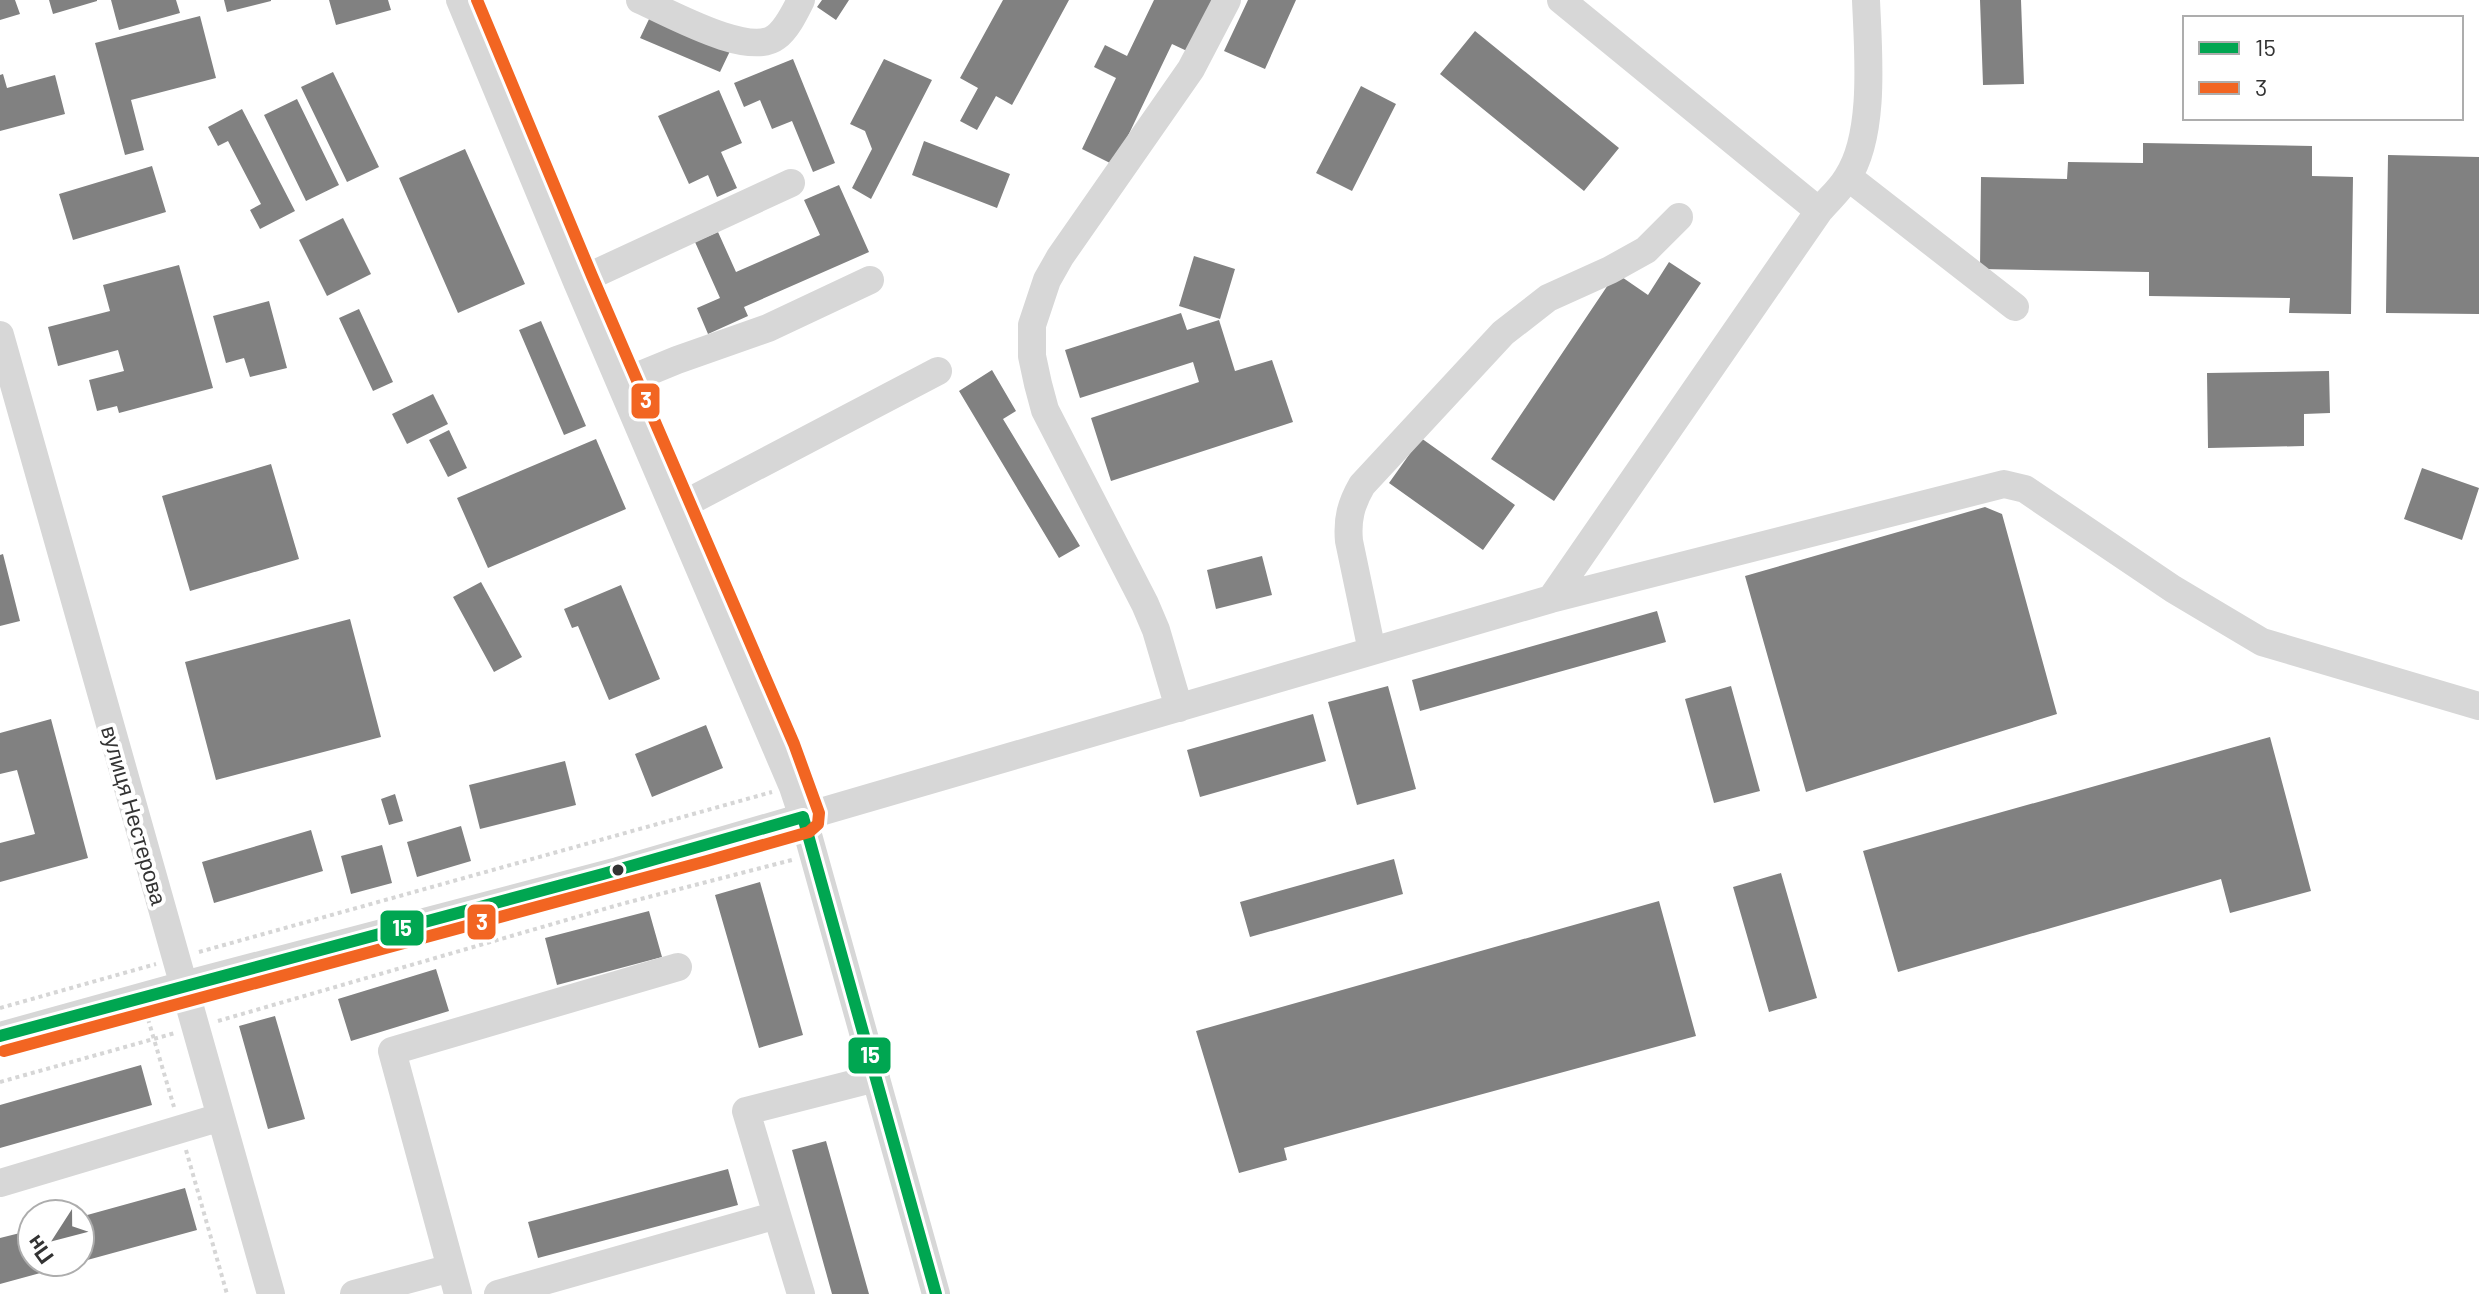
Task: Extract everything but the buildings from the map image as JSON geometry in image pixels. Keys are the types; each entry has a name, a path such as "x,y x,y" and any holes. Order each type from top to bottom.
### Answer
{"street":[{"path":"460,0 793,787 936,1294"},
{"path":"640,0 736,42 756,44 776,37 801,0"},
{"path":"1179,708 1145,604 1045,410 1032,356 1032,325 1047,280 1060,257 1191,69 1227,0"},
{"path":"1561,0 1819,211"},
{"path":"1551,599 1819,211 1848,177 1858,155 1869,87 1866,0"},
{"path":"1848,177 2015,307"},
{"path":"577,282 791,183"},
{"path":"1372,651 1347,522 1352,502 1362,485 1503,333 1548,298 1646,250 1679,217"},
{"path":"621,383 768,328 870,280"},
{"name":"вулиця Нестерова","path":"0,335 271,1294"},
{"path":"675,509 938,371"},
{"path":"0,1036 180,972 618,871 1551,599 2004,484 2025,489 2173,589 2262,642 2479,706"},
{"path":"354,1294 455,1281 392,1051 678,967"},
{"path":"801,1294 746,1111 876,1078"},
{"path":"0,1183 221,1117"},
{"path":"498,1294 777,1215"}],"path":[{"path":"0,1008 180,972 793,787"},
{"path":"0,1082 625,903 813,855"}],"transit line":[{"name":"3","path":"4,1051 707,861 809,832 818,824 819,813 794,744 477,0"},
{"name":"15","path":"803,817 936,1294"},
{"name":"15","path":"0,1036 803,817"}]}
